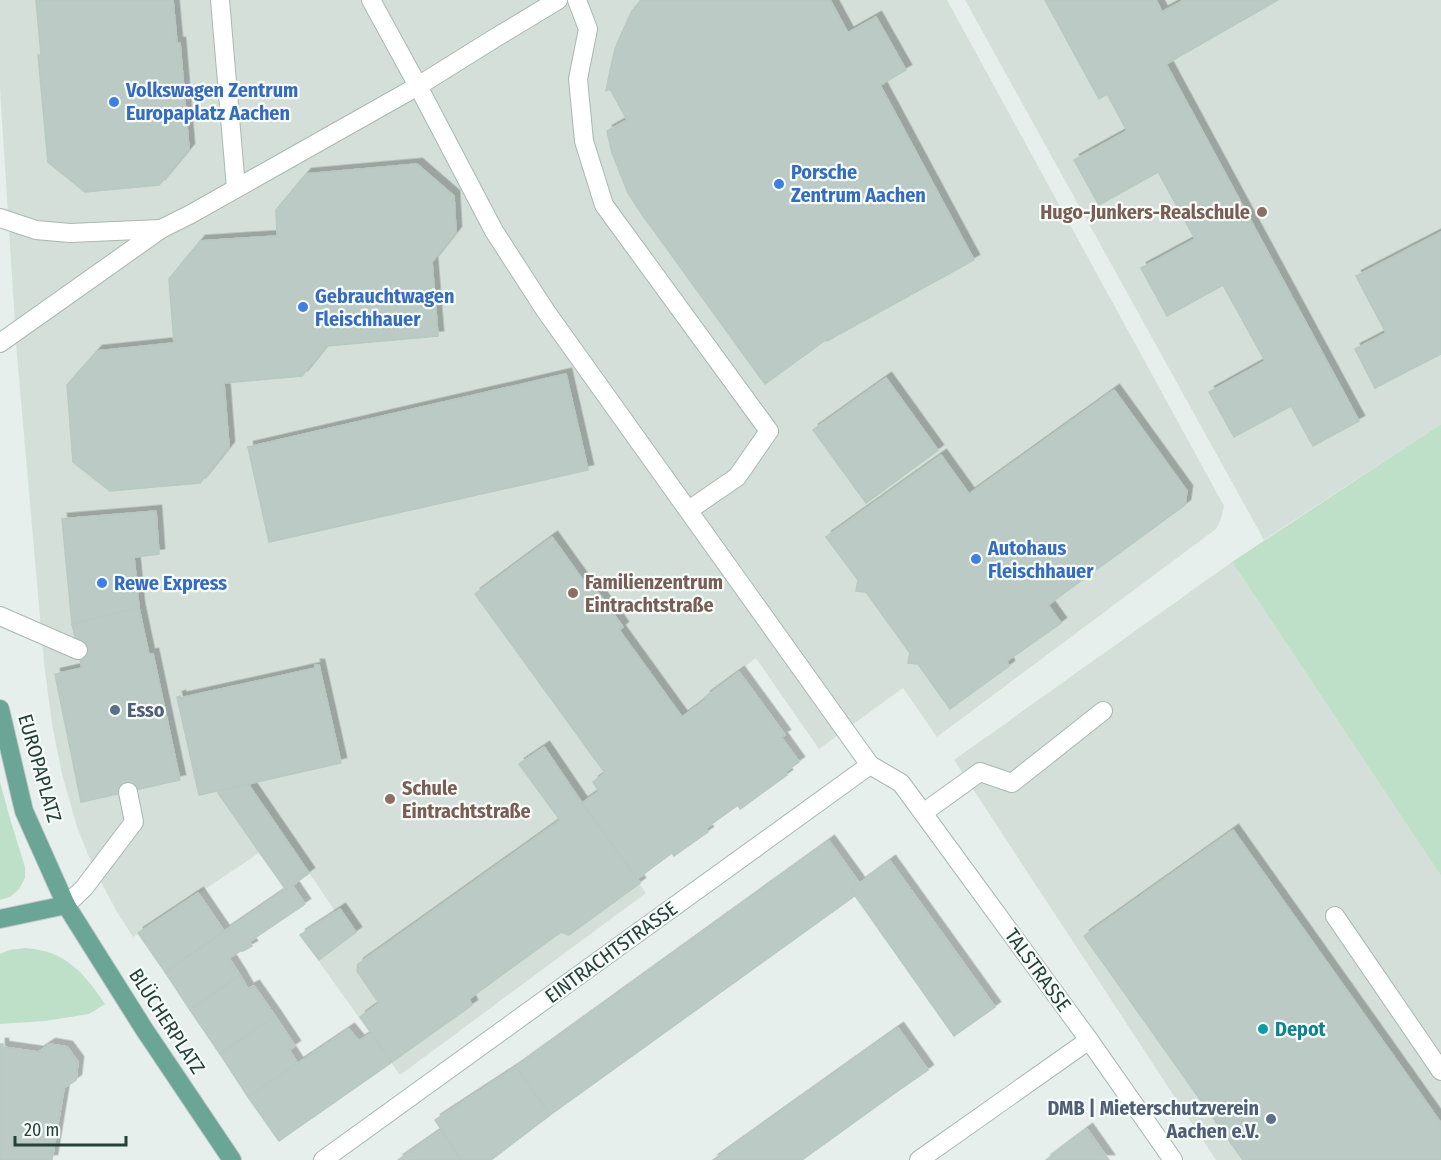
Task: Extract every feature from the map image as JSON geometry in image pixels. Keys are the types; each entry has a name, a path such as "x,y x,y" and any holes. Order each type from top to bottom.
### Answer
{"main road":[{"name":"EUROPAPLATZ","path":"0,709 24,811 66,906"},
{"path":"0,919 66,906"},
{"name":"BLÜCHERPLATZ","path":"66,906 138,1021 232,1160"}],"street":[{"path":"220,0 236,188"},
{"path":"371,0 494,231 545,310 870,765"},
{"path":"0,343 161,229 418,86 558,0"},
{"path":"577,0 588,29 578,79 584,141 604,205 770,431 737,477 689,510"},
{"path":"0,218 36,230 70,233 161,229"},
{"path":"0,616 78,650"},
{"path":"923,813 980,772 1012,783 1103,711"},
{"name":"TALSTRASSE","path":"870,765 901,783 1089,1040 1173,1160"},
{"name":"EINTRACHTSTRASSE","path":"323,1160 870,765"},
{"path":"66,906 84,888 134,822 128,792"},
{"path":"1335,916 1441,1071"},
{"path":"919,1160 1089,1040"}],"shaded area":[{"path":"0,0 947,0 1224,506 1221,519 1216,529 937,737 903,688 819,749 756,658 705,697 706,699 593,782 599,791 582,803 646,893 400,1075 300,935 335,911 309,873 286,890 259,853 133,937 93,867 77,827 62,774 52,724 44,663 17,355 0,89"},
{"name":"Hugo-Junkers-Realschule","path":"965,0 1441,0 1441,424 1264,540"},
{"path":"1232,562 1441,876 1441,1160 1216,1160 954,760"}],"green space":[{"path":"1441,424 1441,876 1232,562"},
{"path":"0,782 25,867 25,878 19,889 10,897 0,900"},
{"path":"25,948 52,954 72,965 89,982 105,1004 89,1014 45,1021 0,1024 0,954"}],"building":[{"name":"Volkswagen Zentrum Europaplatz Aachen","path":"36,0 173,0 177,43 180,43 189,149 159,185 85,192 48,162 38,55 41,55"},
{"name":"Porsche Zentrum Aachen","path":"641,0 830,0 848,33 876,17 906,70 880,85 974,260 827,341 827,339 765,384 641,213 628,193 612,153 607,131 627,120 610,89 606,91 615,49 632,11"},
{"path":"1045,0 1156,0 1162,12 1184,0 1278,0 1166,64 1359,421 1313,446 1291,406 1234,437 1209,392 1265,361 1223,285 1167,316 1141,268 1195,239 1158,172 1099,205 1074,160 1127,131 1107,94 1099,99"},
{"name":"Gebrauchtwagen Fleischhauer","path":"417,164 454,196 456,232 432,262 438,336 326,346 302,376 224,383 229,447 200,483 110,491 73,462 67,385 97,351 174,343 169,279 200,241 277,236 276,210 306,174"},
{"path":"1441,232 1441,354 1375,388 1355,349 1386,333 1356,276"},
{"path":"566,374 588,470 269,542 248,447"},
{"path":"886,378 938,450 866,503 813,430"},
{"name":"Autohaus Fleischhauer","path":"1114,390 1187,491 1185,505 1048,605 1061,623 1007,661 1009,666 950,709 918,664 908,663 910,653 866,592 856,591 858,580 826,537 941,455 969,494"},
{"name":"Rewe Express","path":"156,511 159,554 134,557 139,608 72,624 62,519"},
{"path":"552,537 585,583 589,580 623,627 619,630 682,717 739,672 785,735 781,737 799,762 785,772 787,775 740,809 738,805 705,829 708,832 674,856 672,853 637,879 582,803 599,791 593,782 605,773 475,594"},
{"path":"139,608 149,655 153,654 180,780 81,802 55,674 82,668 72,624"},
{"path":"315,665 319,665 341,763 199,795 177,697 316,668"},
{"path":"544,747 640,883 569,935 561,932 469,999 472,1005 392,1062 360,1017 379,1003 357,971 358,964 560,820 519,764"},
{"path":"248,784 309,873 286,890 218,793"},
{"name":"Depot","path":"1233,830 1441,1123 1441,1160 1243,1160 1084,936"},
{"path":"829,841 860,884 851,890 856,895 550,1115 516,1067"},
{"path":"890,861 995,1007 954,1036 851,890"},
{"path":"292,885 305,904 249,942 252,946 229,958 240,975 190,1010 165,972"},
{"path":"198,893 224,931 165,972 138,933"},
{"path":"340,909 356,932 319,960 300,935"},
{"path":"240,975 248,989 254,986 275,1016 220,1054 190,1010"},
{"path":"275,1016 295,1046 289,1050 298,1064 248,1097 220,1054"},
{"path":"898,1028 928,1070 802,1160 713,1160"},
{"path":"349,1029 359,1041 371,1033 392,1062 279,1141 248,1097"},
{"path":"0,1044 3,1044 3,1047 38,1052 50,1044 67,1047 78,1062 76,1080 64,1088 52,1160 0,1160"},
{"path":"516,1067 550,1115 491,1160 461,1160 435,1120"},
{"path":"1087,1129 1109,1160 1046,1160"},
{"path":"441,1130 461,1160 398,1160"}],"place":[{"name":"Volkswagen Zentrum Europaplatz Aachen","path":"114,102"},
{"name":"Porsche Zentrum Aachen","path":"779,184"},
{"name":"Hugo-Junkers-Realschule","path":"1262,212"},
{"name":"Gebrauchtwagen Fleischhauer","path":"303,307"},
{"name":"Autohaus Fleischhauer","path":"976,559"},
{"name":"Rewe Express","path":"102,583"},
{"name":"Familienzentrum Eintrachtstraße","path":"573,593"},
{"name":"Esso","path":"115,710"},
{"name":"Schule Eintrachtstraße","path":"390,799"},
{"name":"Depot","path":"1263,1029"},
{"name":"DMB | Mieterschutzverein Aachen e.V.","path":"1271,1119"}]}
